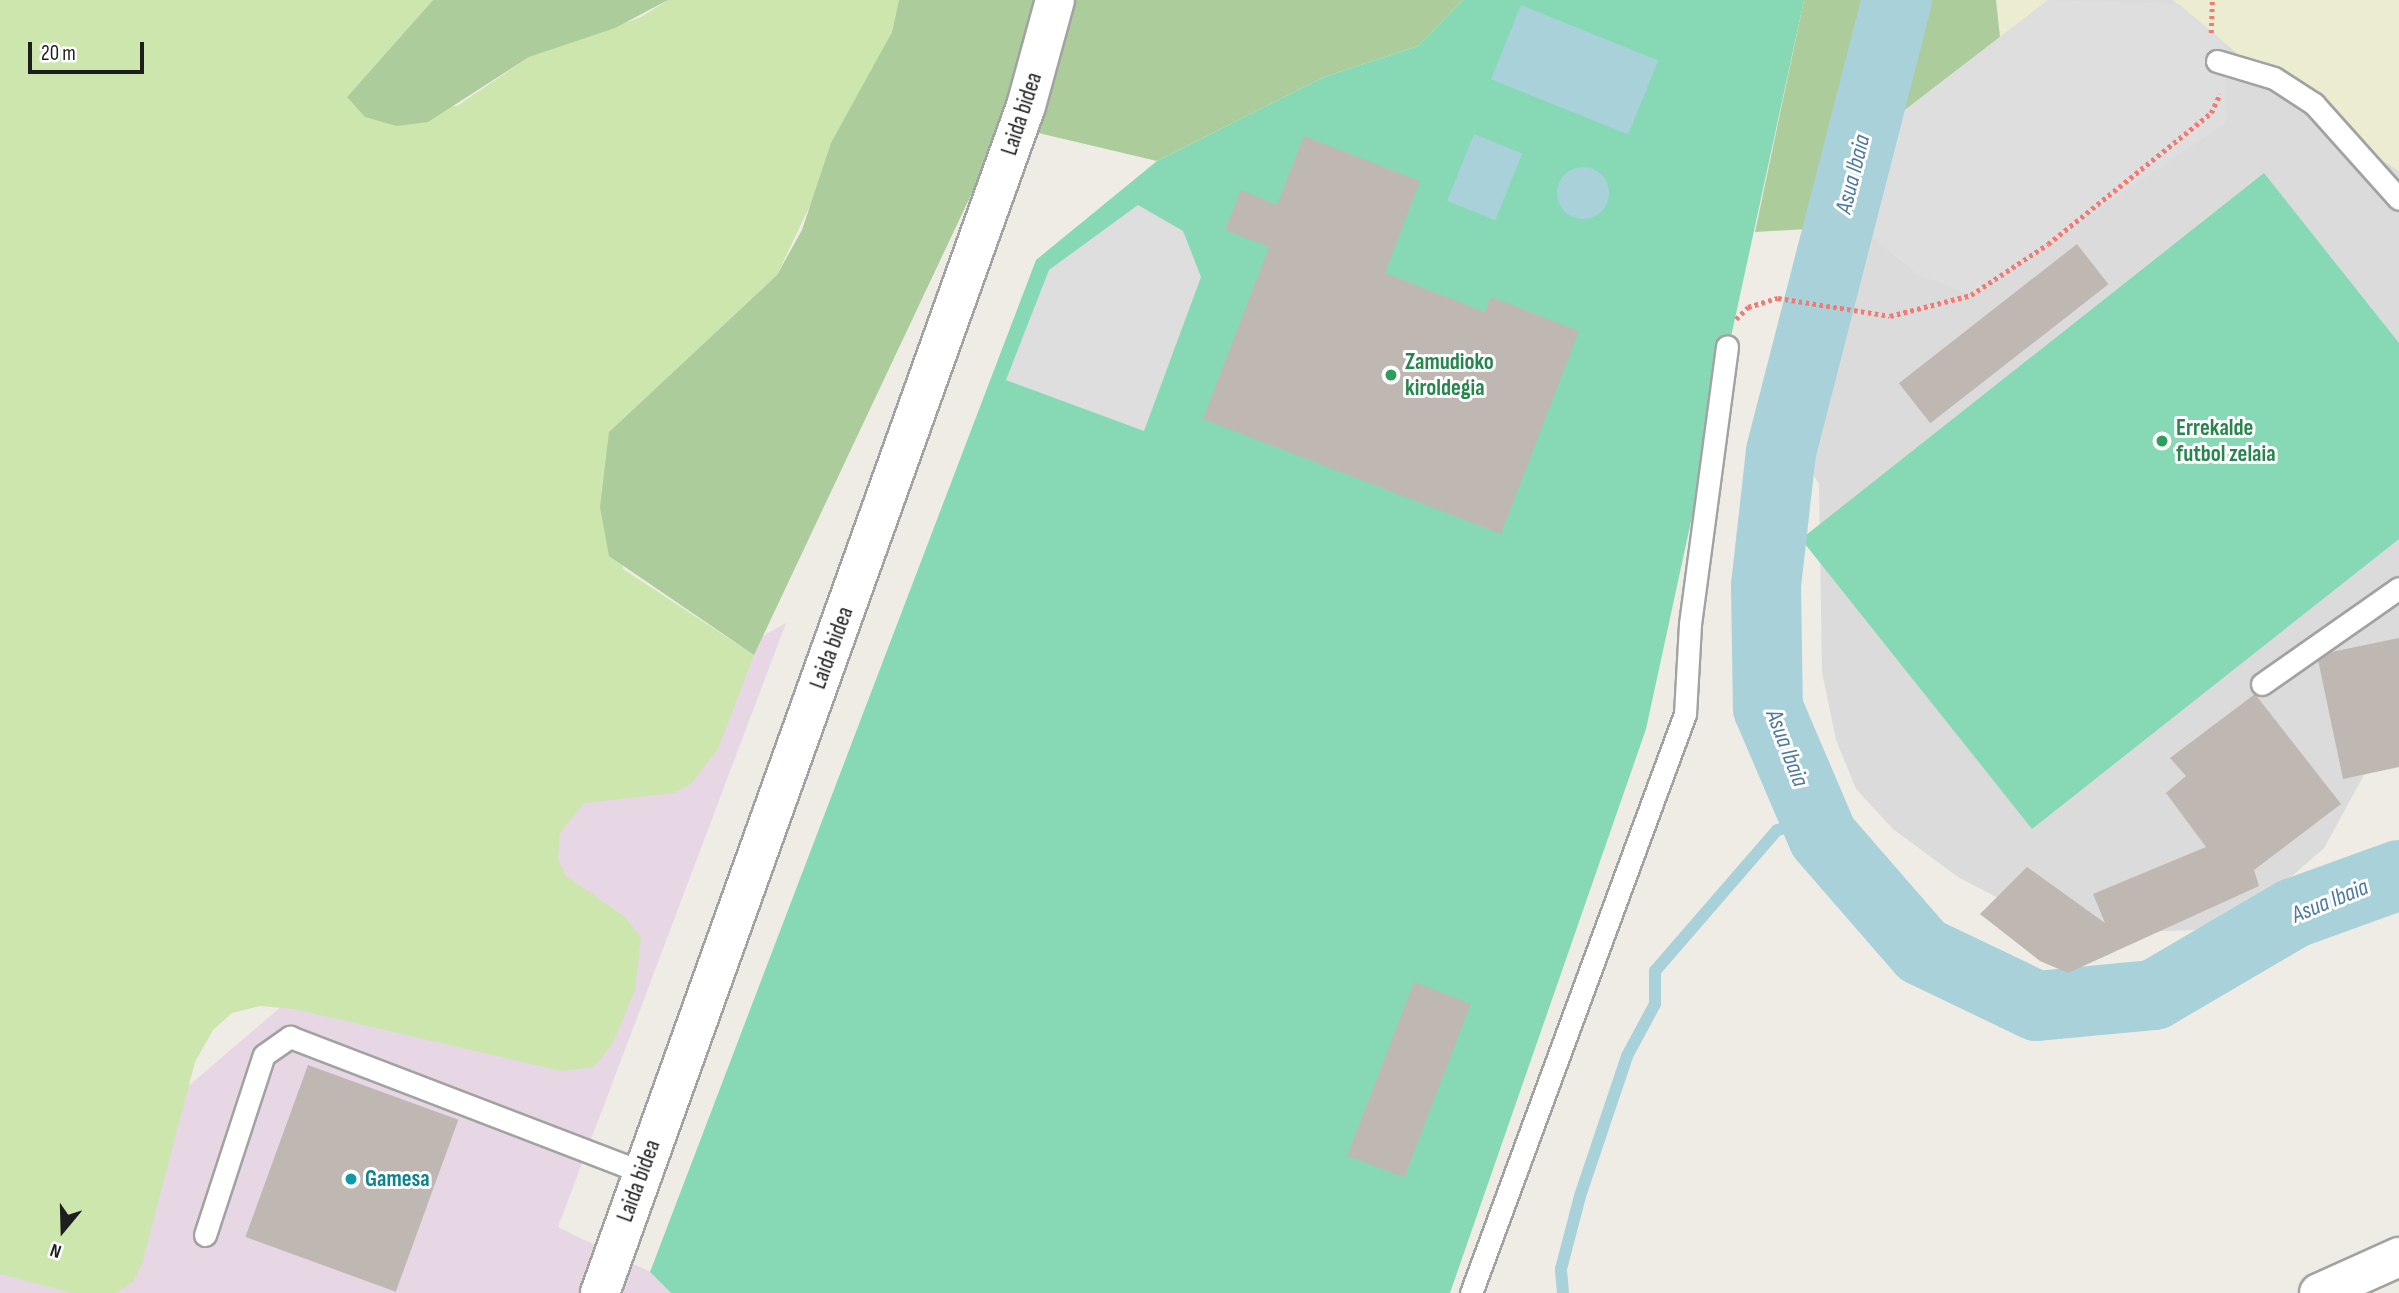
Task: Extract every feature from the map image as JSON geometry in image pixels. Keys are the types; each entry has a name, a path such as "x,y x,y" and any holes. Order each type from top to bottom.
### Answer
{"street":[{"name":"Laida bidea","path":"599,1287 1026,106 1055,0"},
{"path":"2319,1293 2399,1257"}],"lane":[{"path":"2217,61 2274,78 2314,104 2399,199"},
{"path":"1471,1293 1685,714 1690,624 1727,346"},
{"path":"2262,684 2399,588"},
{"path":"205,1235 264,1055 290,1037 642,1172"}],"path":[{"path":"1727,346 1732,322 1748,307 1778,298 1854,314 1891,316 1937,307 1971,295 2049,244 2211,113 2221,93 2217,61"}],"shaded area":[{"path":"2048,0 2173,0 2307,111 2399,171 2399,725 2376,753 2324,848 2284,883 2196,930 2107,933 2000,899 1958,877 1893,829 1856,789 1836,740 1822,672 1819,484 1796,448 1823,293 1858,226 1901,113"},
{"path":"2048,0 2179,4 2224,42 2226,123 1971,295 1917,274 1858,226 1879,156 1901,113"},
{"path":"1138,205 1183,231 1201,277 1144,431 1006,380 1049,270"},
{"path":"786,623 558,1227 650,1272 671,1293 0,1293 0,1247 625,713"}],"green space":[{"path":"0,0 433,0 347,97 457,106 529,57 641,17 668,0 899,0 892,32 777,275 609,432 623,569 754,655 718,749 692,783 674,793 584,803 560,833 558,859 565,875 625,917 641,937 635,990 613,1043 594,1067 562,1071 294,1009 260,1006 232,1013 213,1030 195,1062 142,1264 133,1282 116,1293 72,1293 0,1274"},
{"path":"433,0 668,0 615,28 529,57 428,122 397,126 365,117 347,97"},
{"path":"899,0 1463,0 1418,46 1324,77 1157,161 1030,131 987,161 754,655 609,556 600,507 609,432 777,275 802,230 831,143 892,32"},
{"path":"1463,0 1804,0 1646,729 1450,1293 671,1293 650,1272 1036,260 1157,161 1324,77 1418,46"},
{"path":"1804,0 1996,0 2000,37 1901,113 1879,156 1858,226 1755,232"},
{"path":"1996,0 2048,0 2000,37"},
{"path":"2173,0 2399,0 2399,171 2307,111"},
{"name":"Errekalde futbol zelaia","path":"2264,173 2399,343 2399,539 2032,829 1801,539"}],"water":[{"path":"1521,5 1658,60 1628,135 1491,79"},
{"path":"1474,134 1522,153 1495,220 1447,201"},
{"path":"1583,167 1593,169 1601,175 1607,183 1607,203 1601,211 1593,217 1583,219 1573,217 1565,211 1559,203 1557,193 1559,183 1565,175 1573,169"}],"building":[{"name":"Zamudioko kiroldegia","path":"1304,136 1420,181 1385,273 1485,312 1491,297 1579,331 1501,534 1203,419 1269,247 1225,230 1241,190 1277,205"},
{"path":"2077,244 2108,284 1930,423 1899,383"},
{"path":"2399,638 2399,767 2343,779 2317,655"},
{"path":"2255,694 2341,804 2254,870 2259,886 2068,973 2040,961 1980,914 2027,867 2105,923 2093,894 2206,847 2166,793 2186,776 2170,758"},
{"path":"1414,982 1471,1004 1404,1178 1347,1156"},
{"name":"Gamesa","path":"308,1065 458,1120 396,1292 245,1237"}],"waterway":[{"name":"Asua Ibaia","path":"1897,0 1781,452 1766,586 1768,708 1823,837 1922,951 2037,1006 2154,995 2294,913 2399,875"},
{"path":"1563,1293 1561,1269 1580,1196 1627,1056 1655,1004 1655,971 1777,830 1790,827 1823,837"}],"place":[{"name":"Zamudioko kiroldegia","path":"1391,375"},
{"name":"Errekalde futbol zelaia","path":"2162,441"},
{"name":"Gamesa","path":"351,1179"}]}
